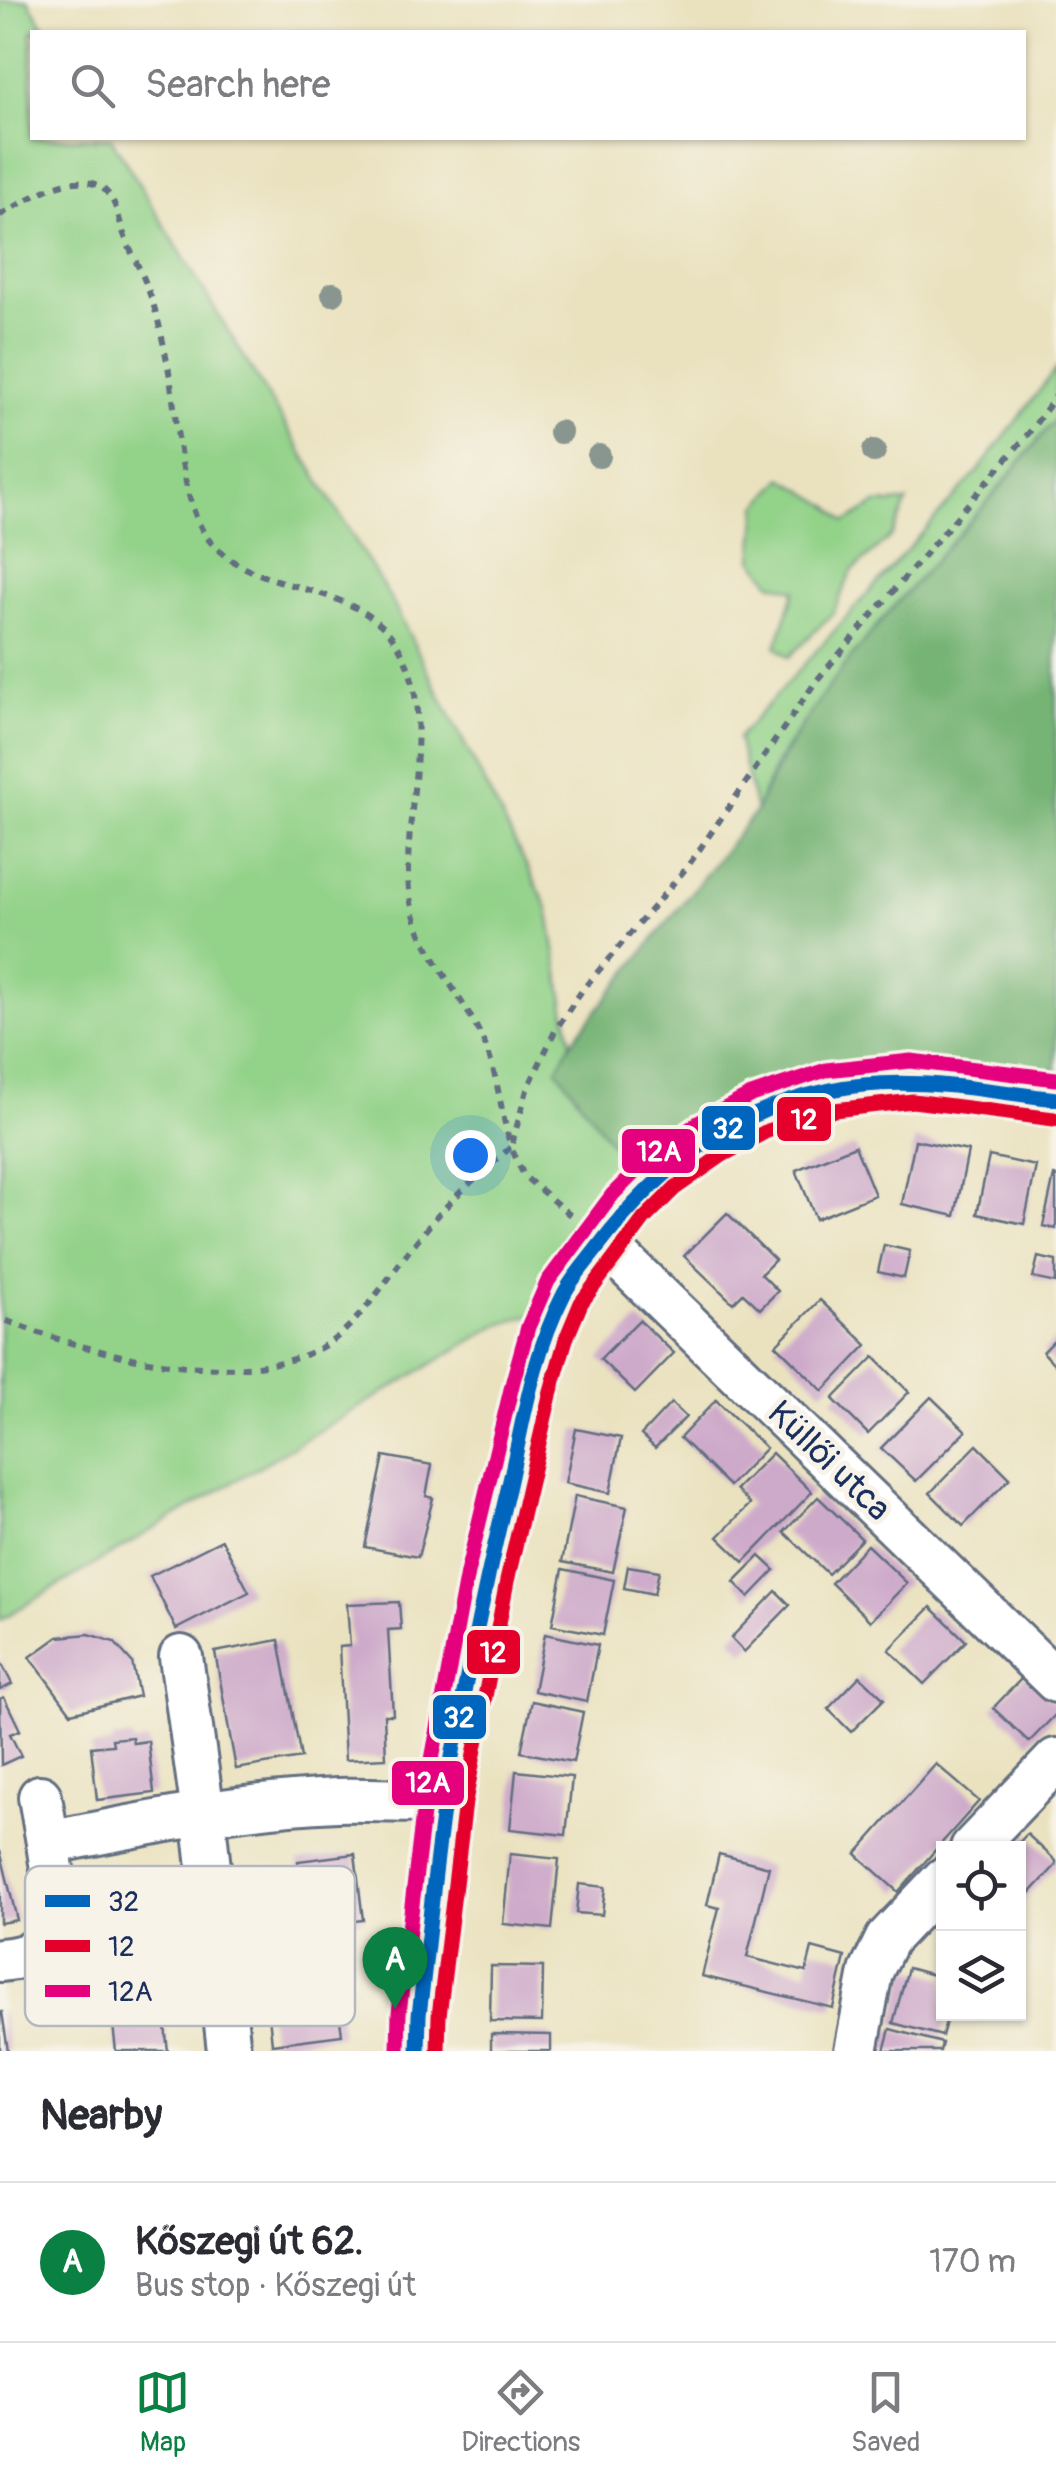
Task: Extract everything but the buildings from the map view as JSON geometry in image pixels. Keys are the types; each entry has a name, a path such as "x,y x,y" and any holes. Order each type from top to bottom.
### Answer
{"main road":[{"path":"418,2051 444,1799 487,1576 532,1386 547,1332 564,1293 602,1241 662,1173 710,1139 760,1113 830,1090 913,1081 1056,1099"}],"street":[{"name":"Küllői utca","path":"602,1241 1056,1681"},
{"path":"182,1657 210,1866"},
{"path":"979,1841 1056,1760"},
{"path":"40,1797 51,1866"},
{"path":"48,1843 204,1813 336,1800 444,1799"},
{"path":"856,2051 871,1972 887,1939 936,1887"},
{"path":"0,1960 25,1955"},
{"path":"226,2026 229,2051"}],"path":[{"path":"0,216 69,183 88,182 112,197 124,237 150,294 167,364 192,509 208,540 230,560 346,603 382,625 400,649 411,676 416,722 409,890 421,934 483,1039 511,1147 524,1176 602,1241"},
{"path":"0,1318 130,1358 186,1366 228,1368 268,1364 307,1354 340,1335 463,1187 511,1147 539,1059 574,1002 688,866 817,680 1003,464 1056,396"}],"green space":[{"path":"0,0 28,0 46,30 30,30 30,140 112,140 392,601 548,908 571,1043 557,1069 632,1172 534,1314 496,1326 0,1620"},
{"path":"1056,369 1056,418 877,625 775,765 756,811 738,738 979,470"},
{"path":"1056,418 1056,1085 932,1068 632,1172 557,1069 571,1043 756,811 801,727 857,650"},
{"path":"783,478 829,506 846,522 876,504 907,502 892,535 852,571 833,613 789,657 776,647 795,590 771,583 753,559 758,506"}],"transit line":[{"name":"12A","path":"398,2050 425,1797 467,1573 513,1381 528,1327 548,1281 613,1194 649,1158 698,1123 751,1095 826,1070 911,1061 1056,1079"},
{"name":"32","path":"418,2051 441,1824 467,1679 530,1389 544,1341 570,1283 621,1218 672,1168 699,1147 760,1112 830,1090 887,1083 943,1085 1056,1099"},
{"name":"12","path":"438,2051 465,1802 507,1581 551,1391 581,1303 644,1219 675,1188 767,1131 834,1110 913,1101 1054,1119"}],"place":[{"name":"Kőszegi út 62.","path":"395,2009"}]}
